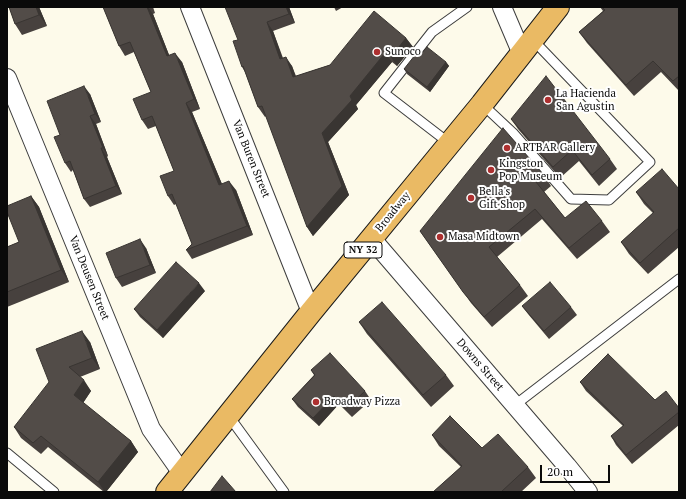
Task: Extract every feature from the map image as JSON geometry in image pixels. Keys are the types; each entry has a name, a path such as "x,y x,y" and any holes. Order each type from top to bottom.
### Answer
{"highway":[{"name":"Broadway","path":"167,492 311,312 528,47 558,7"}],"street":[{"name":"Van Buren Street","path":"190,7 311,312"},
{"path":"502,7 528,47"},
{"name":"Van Deusen Street","path":"7,78 151,429 182,473"},
{"name":"Downs Street","path":"372,239 515,405 585,491"}],"lane":[{"path":"449,143 384,93 432,32 467,7"},
{"path":"482,104 513,133 570,199 609,200 650,162 528,47"},
{"path":"515,405 679,279"},
{"path":"228,416 284,492"},
{"path":"7,453 54,492"}],"building":[{"path":"9,7 36,7 39,15 15,24"},
{"path":"103,7 147,7 167,56 175,53 194,99 186,103 219,185 229,181 247,226 186,250 192,244 172,194 168,196 160,176 174,171 152,116 142,120 133,99 151,92 130,42 119,46"},
{"path":"225,7 286,7 289,14 267,22 280,59 286,57 293,77 330,65 374,11 406,38 391,57 385,53 350,96 352,100 322,133 342,186 307,227 262,106 258,107 243,66 242,67 233,41 238,40"},
{"path":"602,7 679,7 679,76 673,81 653,61 626,85 579,32 605,10"},
{"name":"Sunoco","path":"427,47 446,62 427,87 404,69 419,50 422,53"},
{"path":"546,76 610,159 592,175 572,150 553,167 511,119"},
{"path":"84,86 95,114 90,116 116,186 84,199 70,161 65,163 54,137 60,135 47,101"},
{"path":"503,128 544,175 536,182 565,218 586,201 602,221 569,248 535,209 489,247 520,285 484,317 463,292 420,231"},
{"path":"662,169 679,189 679,228 640,263 621,242 654,212 636,192"},
{"path":"31,196 61,270 7,292 7,247 19,242 7,212 7,206"},
{"path":"140,239 150,265 116,278 106,253"},
{"path":"176,262 199,283 157,330 134,309"},
{"path":"550,282 571,307 544,331 522,306"},
{"path":"382,302 446,375 423,395 359,322"},
{"path":"82,331 92,358 69,367 84,380 74,395 131,441 98,482 41,436 33,443 14,427 49,382 36,349"},
{"path":"330,353 365,391 346,409 334,396 313,418 292,399 315,375 311,370"},
{"path":"608,354 655,400 666,391 679,408 679,412 626,455 611,436 624,425 580,382"},
{"path":"450,416 482,448 498,434 528,467 501,492 433,492 462,466 432,435"},
{"path":"222,476 236,492 210,492"}],"place":[{"name":"Sunoco","path":"377,52"},
{"name":"La Hacienda San Agustin","path":"548,100"},
{"name":"ARTBAR Gallery","path":"507,148"},
{"name":"Kingston Pop Museum","path":"491,170"},
{"name":"Bella's Gift Shop","path":"471,198"},
{"name":"Masa Midtown","path":"440,237"},
{"name":"Broadway Pizza","path":"316,402"}]}
